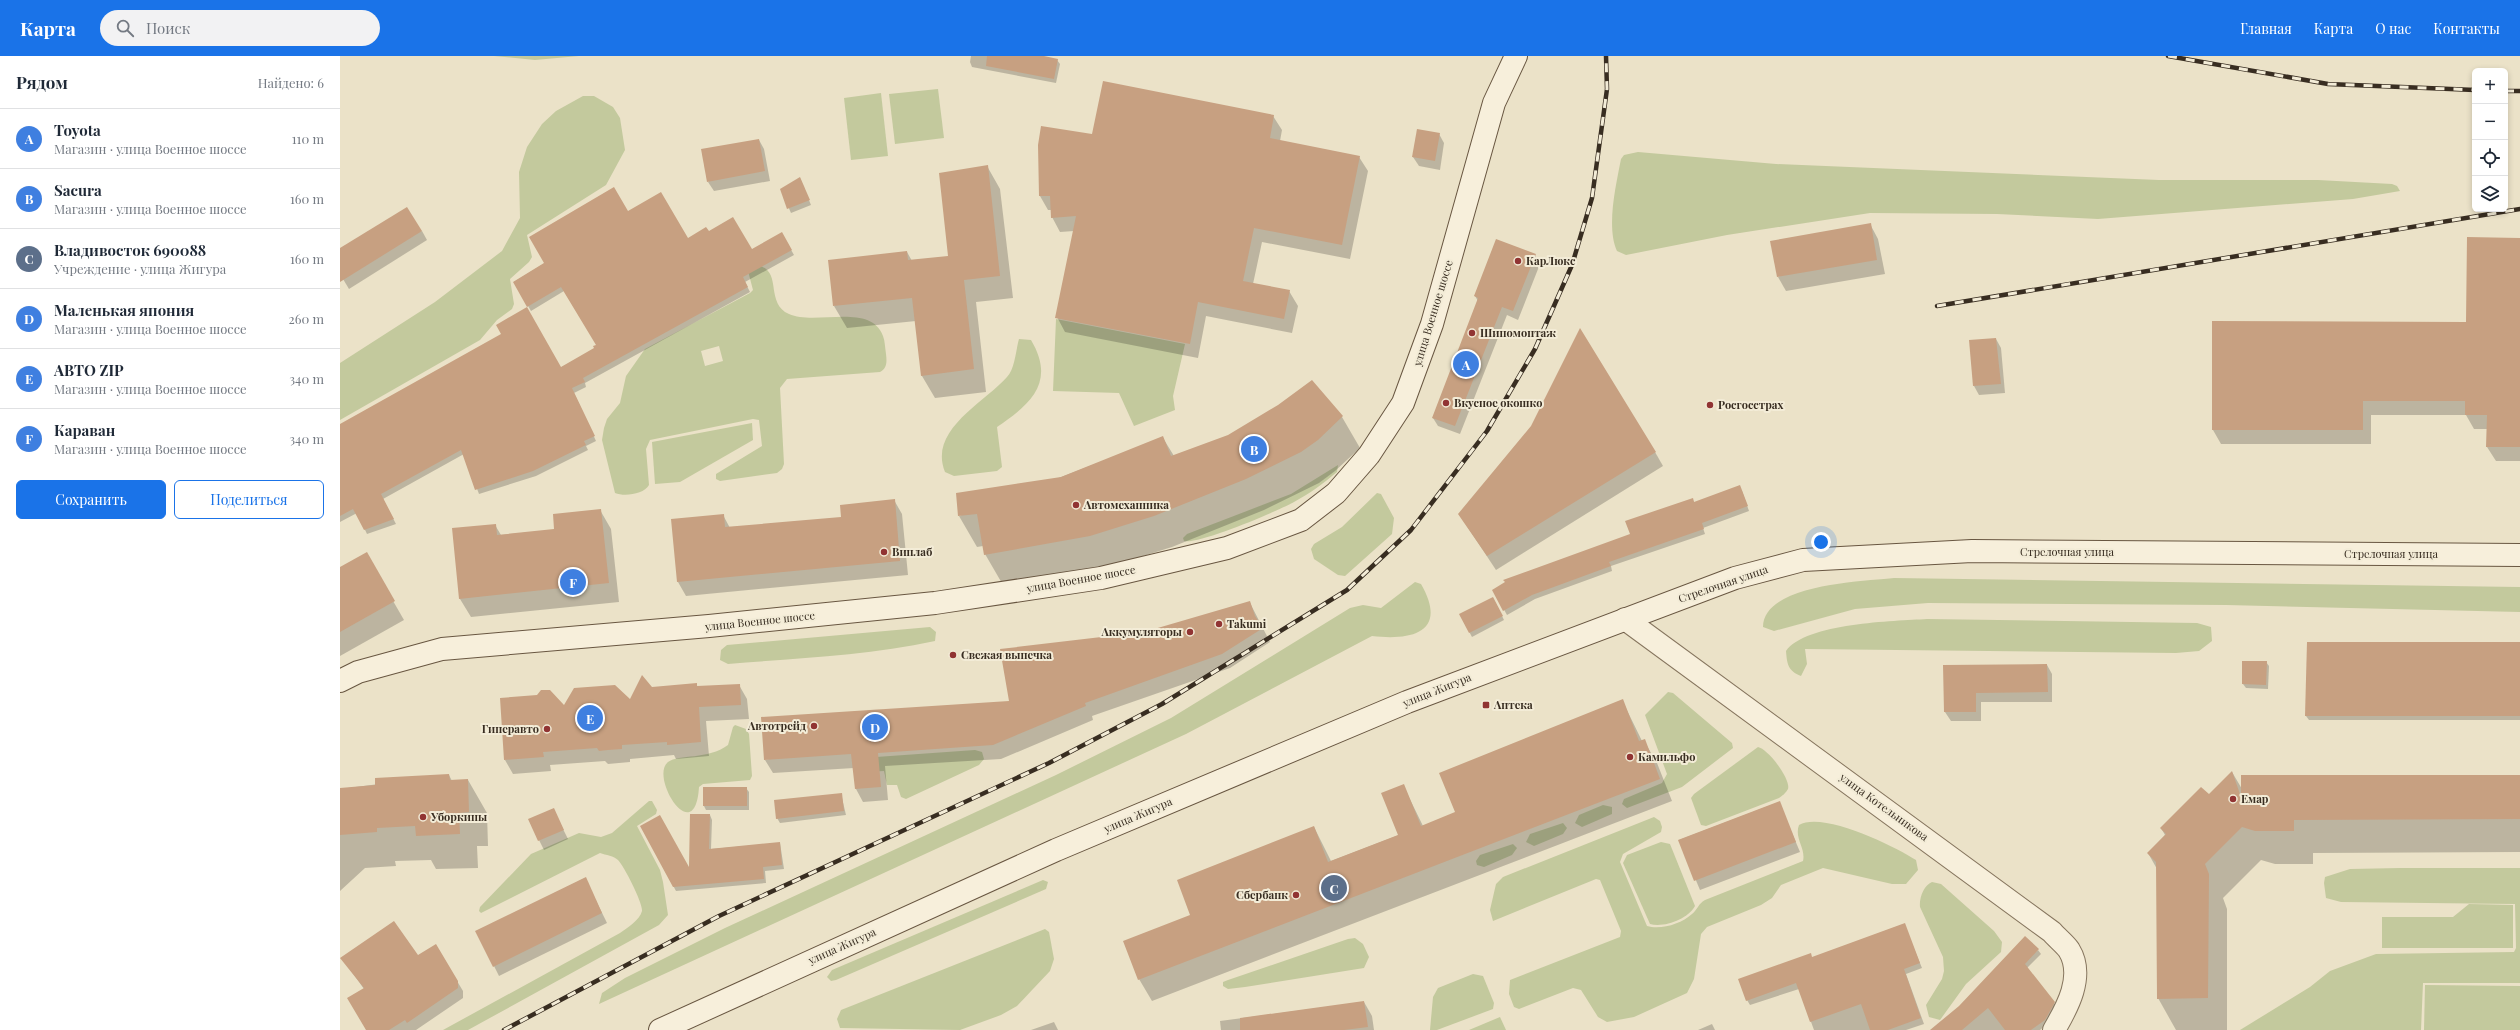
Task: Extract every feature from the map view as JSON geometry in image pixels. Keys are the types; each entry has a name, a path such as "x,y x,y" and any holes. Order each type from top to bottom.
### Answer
{"main road":[{"name":"улица Военное шоссе","path":"340,681 358,672 442,649 709,626 935,603 1101,578 1233,546 1301,520 1336,493 1369,455 1403,402 1432,324 1494,103 1516,56"},
{"name":"Стрелочная улица","path":"1625,619 1735,578 1803,560 1972,551 2520,555"},
{"name":"улица Жигура","path":"660,1030 1056,850 1407,702 1625,619"},
{"name":"улица Котельникова","path":"1625,619 2052,932 2069,951 2075,974 2069,1006 2054,1030"}],"green space":[{"path":"494,56 579,56 535,60"},
{"path":"938,89 944,138 895,144 889,94"},
{"path":"881,93 888,156 851,160 844,98"},
{"path":"583,96 594,96 613,107 620,118 625,150 606,185 527,235 532,257 529,262 510,279 514,304 512,309 497,320 480,340 340,420 340,363 435,302 502,251 520,218 519,172 527,147 542,124 556,111"},
{"path":"1638,152 1776,164 2159,180 2318,180 2392,184 2397,186 2400,191 2353,199 2098,219 1997,214 1870,213 1727,235 1626,255 1617,251 1614,241 1612,230 1613,206 1621,159 1624,155"},
{"path":"760,266 767,269 773,281 777,303 789,314 813,318 855,317 867,320 877,326 884,340 886,360 885,367 880,372 787,379 780,388 784,464 782,469 777,473 720,481 716,479 716,474 762,446 759,420 753,419 650,440 646,449 649,485 639,493 624,495 615,493 602,440 607,419 620,403 626,376 645,349 750,293 753,290 748,271","holes":["719,346 723,361 705,366 701,351"]},
{"path":"1056,319 1185,344 1173,396 1175,410 1134,426 1119,393 1053,391"},
{"path":"1019,339 1031,340 1038,355 1041,368 1040,380 1036,391 1020,410 997,427 1002,467 997,471 954,476 945,472 942,457 944,443 951,430 961,418 997,387 1010,373 1014,364"},
{"path":"752,423 753,440 680,482 655,484 652,442"},
{"path":"1338,465 1337,472 1294,502 1221,533 1192,541 1184,541 1183,538 1187,534 1291,494"},
{"path":"1377,493 1381,494 1394,518 1392,534 1345,576 1338,575 1314,559 1311,549 1314,544 1342,527"},
{"path":"1894,578 2520,587 2520,612 2226,605 1928,603 1855,609 1774,631 1763,627 1767,613 1779,602 1797,593 1840,583"},
{"path":"1415,582 1421,584 1428,600 1431,613 1428,622 1422,630 1401,637 1372,636 1186,734 599,1004 602,993 625,978 725,928 1056,775 1171,718 1350,608 1363,605 1381,608"},
{"path":"1927,619 2197,623 2211,627 2212,641 2199,651 2176,653 1805,649 1807,664 1801,676 1793,672 1787,660 1786,651 1796,642 1812,634 1852,625"},
{"path":"930,627 936,632 935,641 884,650 832,656 728,664 720,660 721,650 727,645"},
{"path":"1668,692 1673,693 1732,743 1733,748 1682,787 1627,808 1622,804 1624,799 1662,783 1667,774 1645,715"},
{"path":"735,725 746,729 749,734 752,776 750,780 703,784 699,787 696,805 690,812 682,811 675,804 668,793 664,781 664,770 668,762 679,758 703,755 720,750 728,745 733,727"},
{"path":"1758,747 1767,753 1778,765 1788,784 1788,789 1786,792 1779,798 1706,826 1701,825 1691,798 1694,794"},
{"path":"975,750 982,752 984,759 979,765 906,799 901,797 897,785 887,785 884,771 866,772 862,758"},
{"path":"649,801 652,801 657,810 656,814 637,826 660,870 668,915 659,925 468,1030 443,1030 620,933 636,921 641,914 642,907 628,877 618,860 600,853 481,913 479,911 480,907 531,854 579,833 601,837 612,833"},
{"path":"1603,805 1612,807 1612,814 1582,827 1575,823 1579,815"},
{"path":"1654,817 1660,821 1662,827 1661,832 1623,854 1620,862 1647,926 1664,927 1682,921 1692,914 1705,900 1803,861 1803,852 1798,830 1799,825 1810,822 1841,826 1876,839 1916,860 1918,870 1906,884 1892,884 1823,868 1781,885 1772,898 1761,905 1707,927 1701,934 1694,979 1687,993 1634,1017 1607,1022 1598,1017 1581,990 1573,988 1519,1009 1514,1007 1509,994 1510,980 1620,937 1621,931 1600,880 1596,879 1493,921 1490,910 1496,884 1503,877"},
{"path":"1563,823 1567,828 1563,834 1534,846 1526,842 1530,834"},
{"path":"1661,842 1670,844 1695,906 1687,915 1675,921 1662,925 1656,925 1650,924 1623,863 1627,855"},
{"path":"1513,844 1517,848 1512,855 1484,867 1477,865 1476,861 1480,855"},
{"path":"2520,868 2520,983 2423,983 2421,1030 2240,1030 2310,987 2330,971 2376,954 2514,952 2516,948 2515,904 2341,902 2326,898 2324,883 2325,877 2350,869"},
{"path":"1043,880 1048,882 1046,889 836,980 831,981 827,977 832,970"},
{"path":"1932,882 1941,884 1994,931 2002,942 2001,952 1966,984 1940,1020 1929,1017 1926,1005 1942,979 1944,971 1943,957 1920,907 1920,900 1923,892"},
{"path":"2469,904 2513,905 2513,948 2382,948 2382,917 2453,917"},
{"path":"1045,929 1049,932 1054,959 1050,971 1017,1006 1001,1015 960,1030 840,1028 837,1019 841,1010"},
{"path":"1355,938 1363,944 1369,957 1364,968 1245,987 1228,989 1223,986 1223,982 1228,980 1348,939"},
{"path":"1473,974 1483,976 1494,1003 1493,1009 1437,1030 1430,1030 1433,997 1438,988"},
{"path":"2425,985 2520,986 2520,1030 2424,1030"},
{"path":"1500,1017 1506,1030 1469,1030"}],"building":[{"path":"987,56 1044,56 1058,59 1054,79 986,66"},
{"path":"1103,81 1274,115 1270,138 1360,156 1342,245 1254,228 1243,281 1290,290 1284,319 1198,302 1190,344 1055,318 1076,216 1051,218 1050,196 1039,196 1038,145 1041,126 1092,134"},
{"path":"1417,129 1440,133 1435,161 1412,157"},
{"path":"759,139 765,171 707,182 701,149"},
{"path":"988,165 1000,276 964,280 974,369 921,376 912,298 833,306 828,260 907,251 908,260 948,256 939,173"},
{"path":"800,177 810,200 787,209 780,189"},
{"path":"614,187 628,211 661,192 688,238 706,227 709,231 733,217 752,249 782,232 792,250 743,277 748,287 583,378 585,382 572,388 595,436 584,441 586,445 533,471 475,490 461,450 381,494 394,519 364,530 353,509 340,516 340,424 501,334 496,325 527,307 513,282 544,263 529,237","holes":["561,287 596,345 593,346 594,348 561,367 527,307"]},
{"path":"407,207 422,231 340,282 340,248"},
{"path":"1871,223 1877,260 1777,277 1770,241"},
{"path":"2467,237 2520,238 2520,447 2486,447 2487,415 2465,415 2465,401 2363,401 2363,430 2212,430 2212,321 2466,322"},
{"path":"1496,239 1536,254 1513,311 1502,307 1455,426 1432,418 1478,298 1474,296"},
{"path":"1580,328 1656,452 1487,556 1458,514 1531,426"},
{"path":"1996,338 2001,384 1973,386 1969,340"},
{"path":"1312,380 1343,416 1318,440 1301,452 1246,479 1154,516 1090,536 984,555 977,514 958,516 956,493 1061,477 1163,436 1171,456 1228,435 1278,405"},
{"path":"1740,485 1748,506 1702,523 1704,529 1609,562 1611,566 1532,595 1503,611 1492,590 1505,582 1503,580 1630,534 1625,521 1693,498 1694,502"},
{"path":"895,499 900,561 677,582 671,519 724,514 725,527 841,517 840,505"},
{"path":"601,509 609,583 459,599 452,528 496,524 497,535 554,529 553,514"},
{"path":"367,552 395,601 340,632 340,567"},
{"path":"1493,597 1503,616 1469,633 1459,614"},
{"path":"1250,601 1255,616 1263,628 1222,654 1085,703 1086,706 993,745 878,753 881,787 855,789 851,754 764,760 761,717 1009,701 1000,649 1144,632"},
{"path":"2307,642 2520,642 2520,716 2305,716"},
{"path":"2242,661 2267,661 2266,685 2242,684"},
{"path":"2047,664 2048,692 1976,693 1976,712 1944,712 1943,665"},
{"path":"642,675 652,687 697,683 697,686 740,684 741,705 699,707 701,742 667,745 667,742 622,745 622,749 599,751 597,748 543,752 544,757 504,760 500,698 537,695 541,690 550,690 564,705 574,688 615,685 630,699"},
{"path":"1623,699 1639,741 1645,739 1660,779 1138,980 1123,941 1190,915 1177,880 1314,826 1328,862 1398,835 1381,793 1404,784 1421,826 1455,812 1439,773"},
{"path":"2232,771 2241,797 2241,775 2520,775 2520,819 2294,820 2294,831 2255,831 2242,827 2205,864 2209,874 2208,998 2157,999 2156,862 2147,853 2166,834 2160,828 2201,787 2209,794"},
{"path":"449,774 450,780 468,779 469,812 459,813 460,834 416,836 415,826 377,828 377,832 340,835 340,788 375,785 375,778"},
{"path":"703,787 747,787 747,806 703,806"},
{"path":"842,793 844,811 776,819 774,800"},
{"path":"1780,801 1796,842 1694,881 1678,840"},
{"path":"554,808 564,830 538,841 528,819"},
{"path":"690,814 710,814 709,849 780,842 782,865 763,867 764,879 673,887 640,826 660,815 689,867"},
{"path":"586,877 602,913 493,967 475,931"},
{"path":"394,921 418,955 436,944 458,981 458,988 407,1023 405,1020 389,1030 366,1030 347,998 364,988 340,958"},
{"path":"1905,923 1920,963 1904,969 1921,1018 1888,1030 1870,1030 1861,1004 1810,1022 1796,983 1746,1001 1738,979 1811,953 1812,957"},
{"path":"2025,936 2039,949 2025,964 2055,1002 2045,1020 2031,1030 2005,1030 1988,1008 1962,1030 1930,1030 1959,1006"},
{"path":"1364,1001 1368,1027 1344,1030 1240,1030 1240,1018"}],"railway":[{"path":"504,1030 719,916 1049,763 1162,704 1347,590 1411,530 1487,431 1535,349 1572,265 1592,198 1607,89 1606,56"},
{"path":"2168,56 2328,84 2472,90"},
{"path":"2508,91 2520,91"},
{"path":"1937,306 2520,209"}],"place":[{"name":"КарЛюкс","path":"1518,261"},
{"name":"Шиномонтаж","path":"1472,333"},
{"name":"Toyota","path":"1466,364"},
{"name":"Вкусное окошко","path":"1446,403"},
{"name":"Росгосстрах","path":"1710,405"},
{"name":"Sacura","path":"1254,449"},
{"name":"Автомеханника","path":"1076,505"},
{"name":"Винлаб","path":"884,552"},
{"name":"Караван","path":"573,582"},
{"name":"Takumi","path":"1219,624"},
{"name":"Аккумуляторы","path":"1190,632"},
{"name":"Свежая выпечка","path":"953,655"},
{"name":"Аптека","path":"1486,705"},
{"name":"АВТО ZIP","path":"590,718"},
{"name":"Автотрейд","path":"814,726"},
{"name":"Маленькая япония","path":"875,727"},
{"name":"Гиперавто","path":"547,729"},
{"name":"Камильфо","path":"1630,757"},
{"name":"Емар","path":"2233,799"},
{"name":"Уборкины","path":"423,817"},
{"name":"Владивосток 690088","path":"1334,888"},
{"name":"Сбербанк","path":"1296,895"}]}
